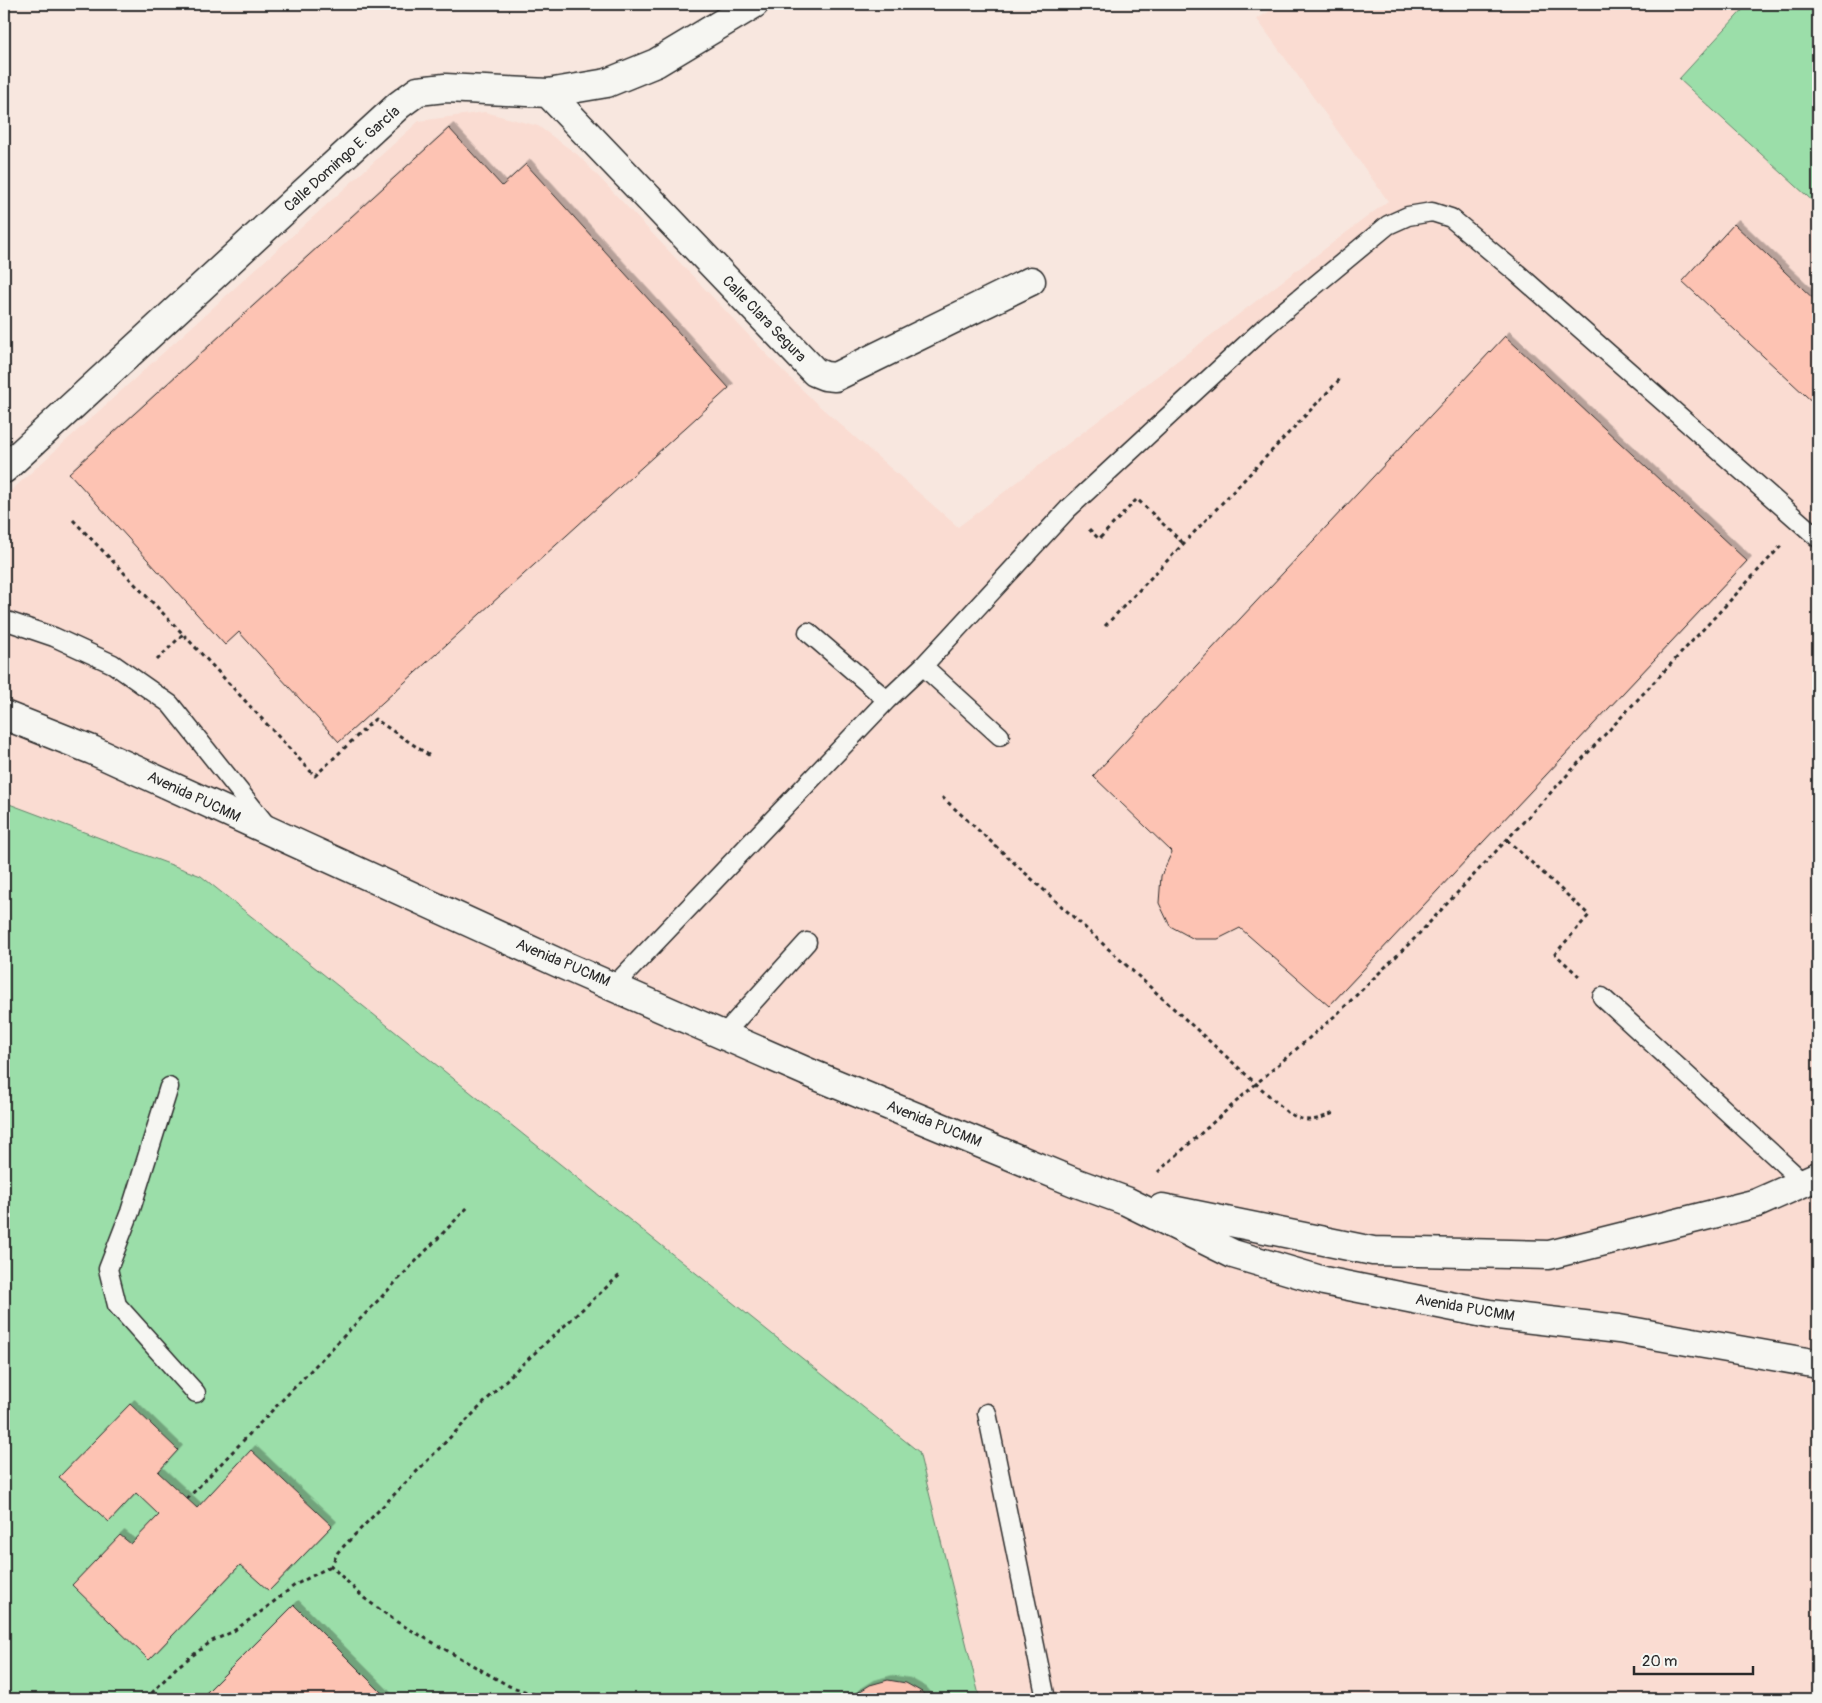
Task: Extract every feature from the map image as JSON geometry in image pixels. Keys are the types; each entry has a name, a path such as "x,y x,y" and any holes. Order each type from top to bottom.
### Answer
{"street":[{"name":"Calle Domingo E. García","path":"4,469 399,105 418,91 445,88 548,92 607,83 656,63 754,4"},
{"name":"Calle Clara Segura","path":"548,92 815,372 825,376 835,377 1031,281"},
{"name":"Avenida PUCMM","path":"4,715 92,750 564,965 812,1074 1074,1182 1126,1201 1233,1254 1324,1280 1489,1314 1619,1329 1818,1364"},
{"name":"Avenida PUCMM","path":"1126,1201 1373,1251 1549,1255 1756,1203 1811,1179"}],"lane":[{"path":"614,986 887,700 923,666 1068,509 1266,326 1388,225 1408,216 1432,212 1451,218 1818,538"},
{"path":"4,620 62,641 113,664 170,704 273,833"},
{"path":"808,632 887,700"},
{"path":"923,666 1000,736"},
{"path":"724,1035 807,942"},
{"path":"1602,997 1811,1179"},
{"path":"170,1087 130,1212 108,1269 117,1305 196,1393"},
{"path":"987,1413 1046,1699"}],"path":[{"path":"1105,626 1340,378"},
{"path":"1068,509 1099,539 1137,499 1184,543"},
{"path":"73,520 183,634 315,776 375,719 430,756"},
{"path":"1126,1201 1337,1014 1415,938 1802,524"},
{"path":"137,680 183,634"},
{"path":"942,797 1287,1112 1299,1118 1314,1120 1334,1113"},
{"path":"1507,840 1589,915 1554,954 1602,997"},
{"path":"187,1498 468,1206"},
{"path":"146,1699 177,1667 212,1641 232,1632 296,1585 332,1566 338,1552 514,1372 622,1273"},
{"path":"332,1566 364,1598 397,1622 509,1686 548,1699"}],"shaded area":[{"path":"1281,4 1818,4 1818,1699 4,1699 4,497 419,121 485,112 538,126 578,155 775,363 817,404 958,527 1388,201 1257,19"}],"green space":[{"path":"1748,4 1818,4 1818,206 1679,79"},
{"path":"4,802 201,876 919,1452 980,1699 4,1699"}],"building":[{"path":"449,128 502,186 526,164 729,388 339,742 239,632 225,645 69,473"},
{"path":"1734,224 1818,303 1818,407 1682,281"},
{"path":"1505,336 1747,561 1329,1006 1240,928 1218,939 1194,939 1170,926 1159,903 1161,876 1172,852 1093,776"},
{"path":"130,1404 178,1450 158,1472 197,1508 251,1450 332,1526 269,1591 240,1565 149,1660 72,1585 120,1535 131,1544 159,1515 136,1493 109,1522 59,1477"},
{"path":"294,1605 388,1699 200,1699"},
{"path":"888,1680 906,1683 922,1692 928,1699 851,1699 870,1685"}]}
